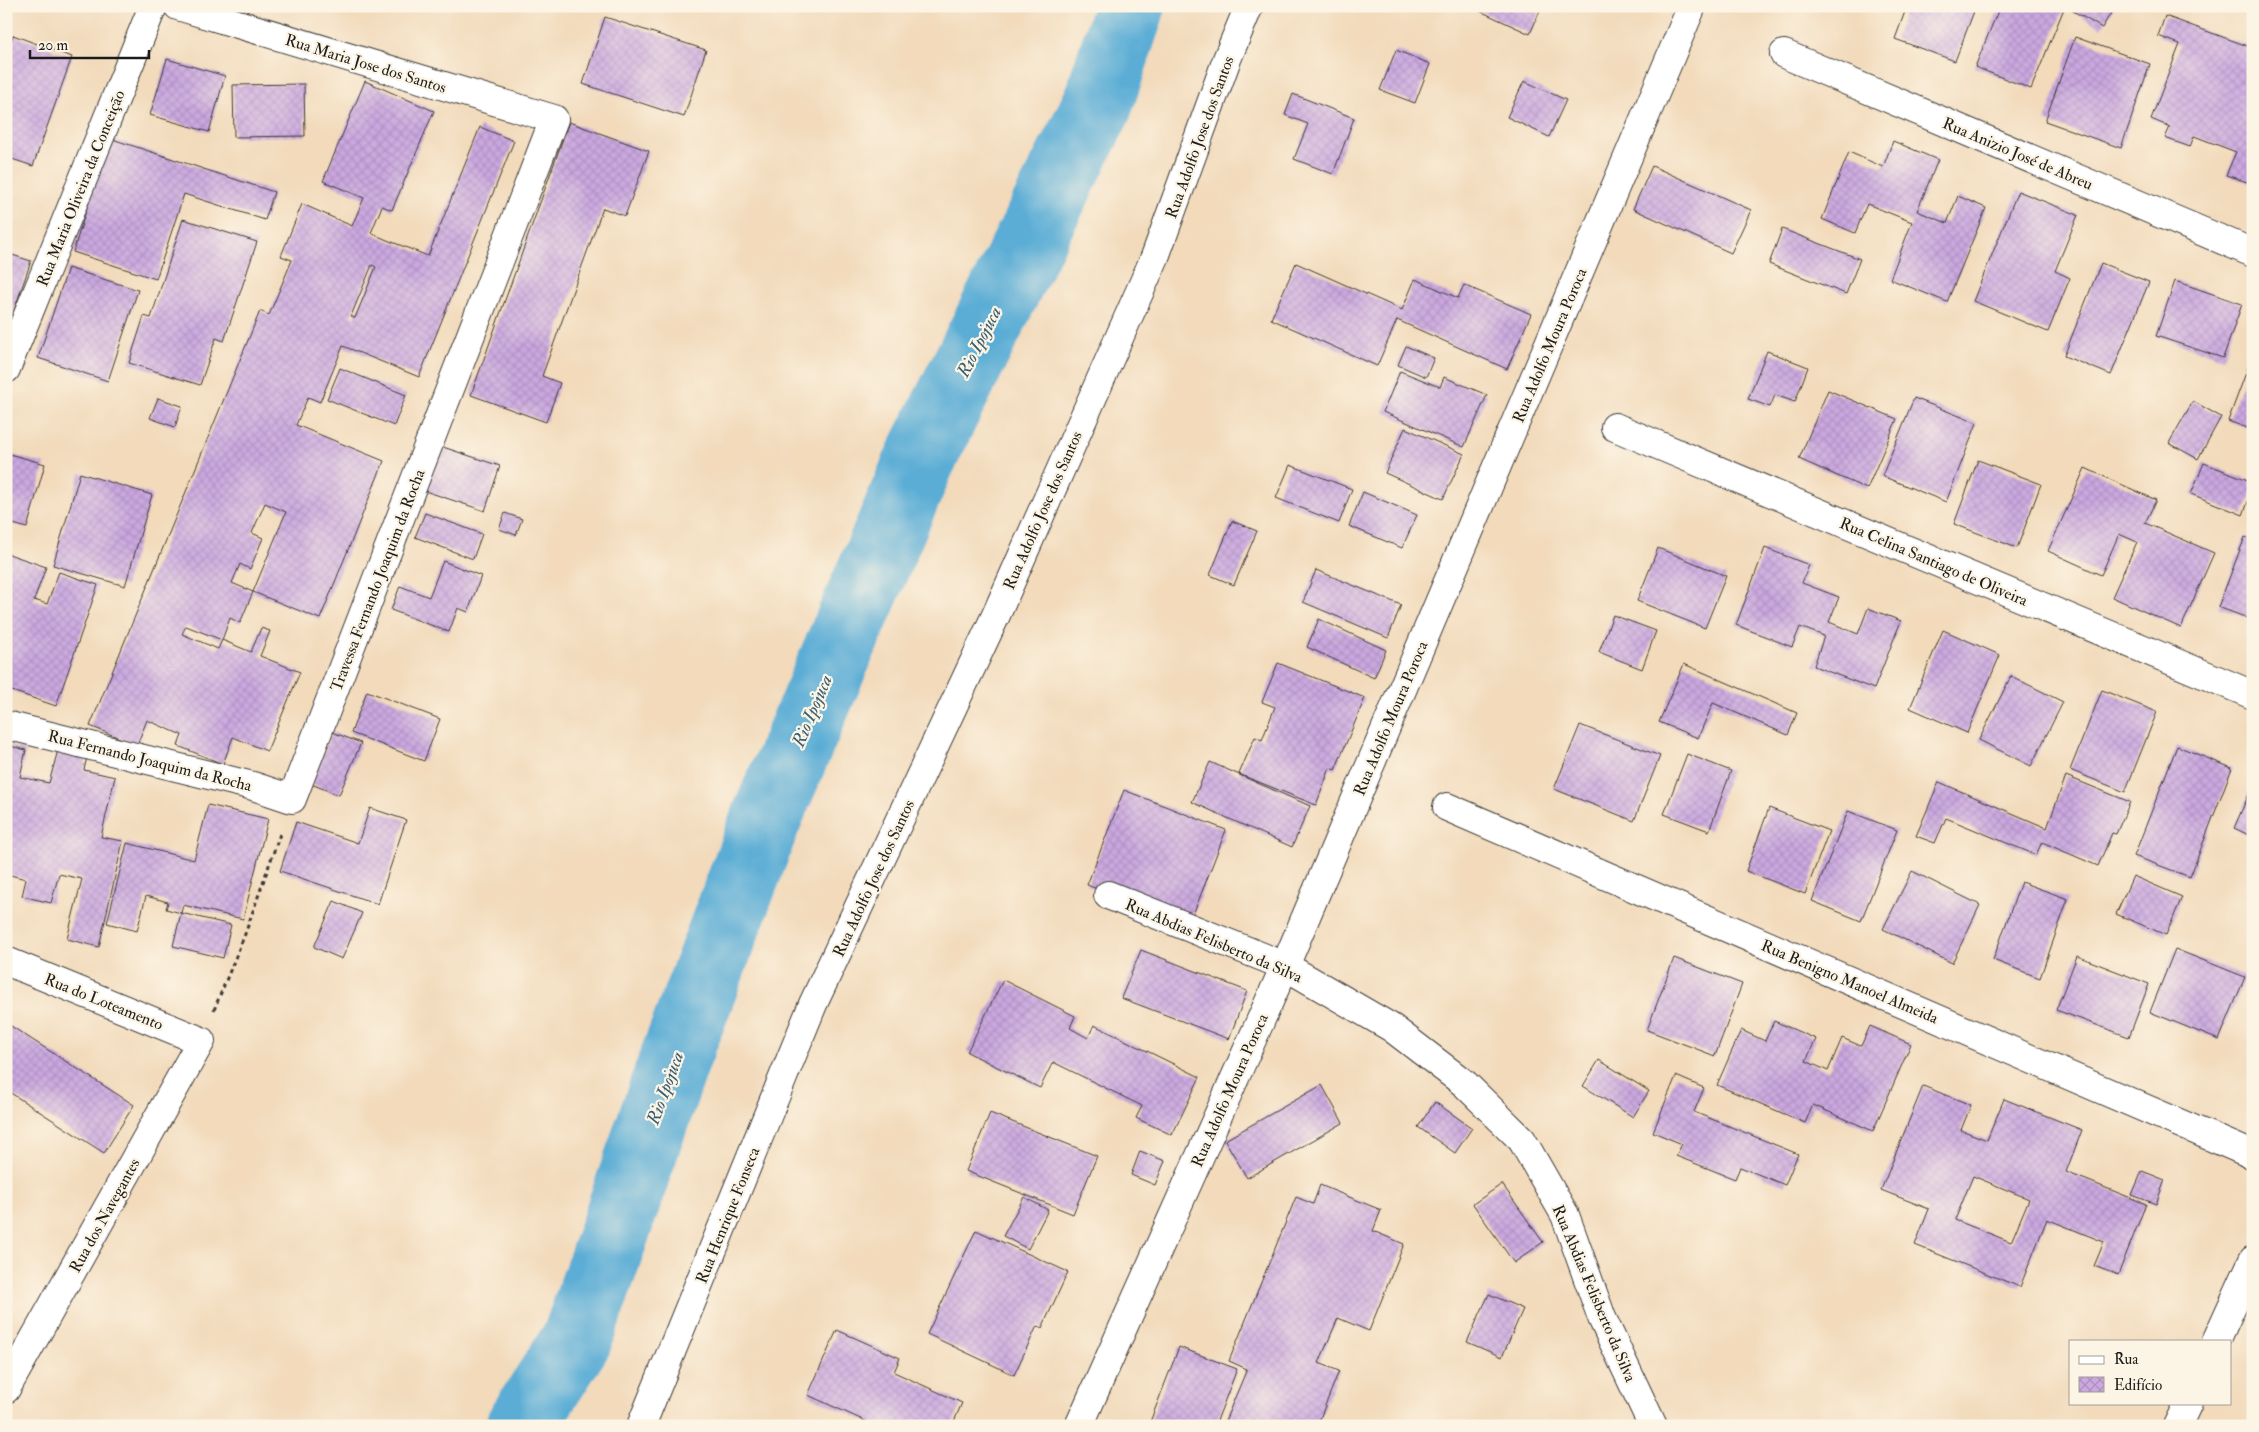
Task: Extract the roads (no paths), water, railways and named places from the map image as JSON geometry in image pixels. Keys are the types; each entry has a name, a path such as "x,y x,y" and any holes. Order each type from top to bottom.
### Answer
{"street":[{"name":"Rua Maria Oliveira da Conceição","path":"8,360 153,6"},
{"name":"Rua Maria Jose dos Santos","path":"178,6 554,119"},
{"name":"Rua Adolfo Jose dos Santos","path":"813,1004 996,615 1155,257 1227,59 1250,6"},
{"name":"Rua Adolfo Moura Poroca","path":"1081,1425 1285,966 1692,6"},
{"name":"Rua Anizio José de Abreu","path":"1784,54 2253,252"},
{"name":"Travessa Fernando Joaquim da Rocha","path":"292,799 554,119"},
{"name":"Rua Celina Santiago de Oliveira","path":"1615,427 2253,695"},
{"name":"Rua Fernando Joaquim da Rocha","path":"6,725 225,779 292,799"},
{"name":"Rua Benigno Manoel Almeida","path":"1447,807 2253,1155"},
{"name":"Rua Abdias Felisberto da Silva","path":"1108,896 1285,966 1392,1028 1465,1084 1522,1140 1565,1214 1602,1318 1653,1426"},
{"name":"Rua do Loteamento","path":"6,961 201,1041"},
{"name":"Rua Henrique Fonseca","path":"641,1426 813,1004"},
{"name":"Rua dos Navegantes","path":"6,1389 201,1041"},
{"path":"2216,1340 2253,1260"},
{"path":"2177,1426 2188,1404"}],"waterway":[{"name":"Rio Ipojuca","path":"521,1426 577,1339 674,1061 766,819 920,460 1097,106 1130,6"}]}
